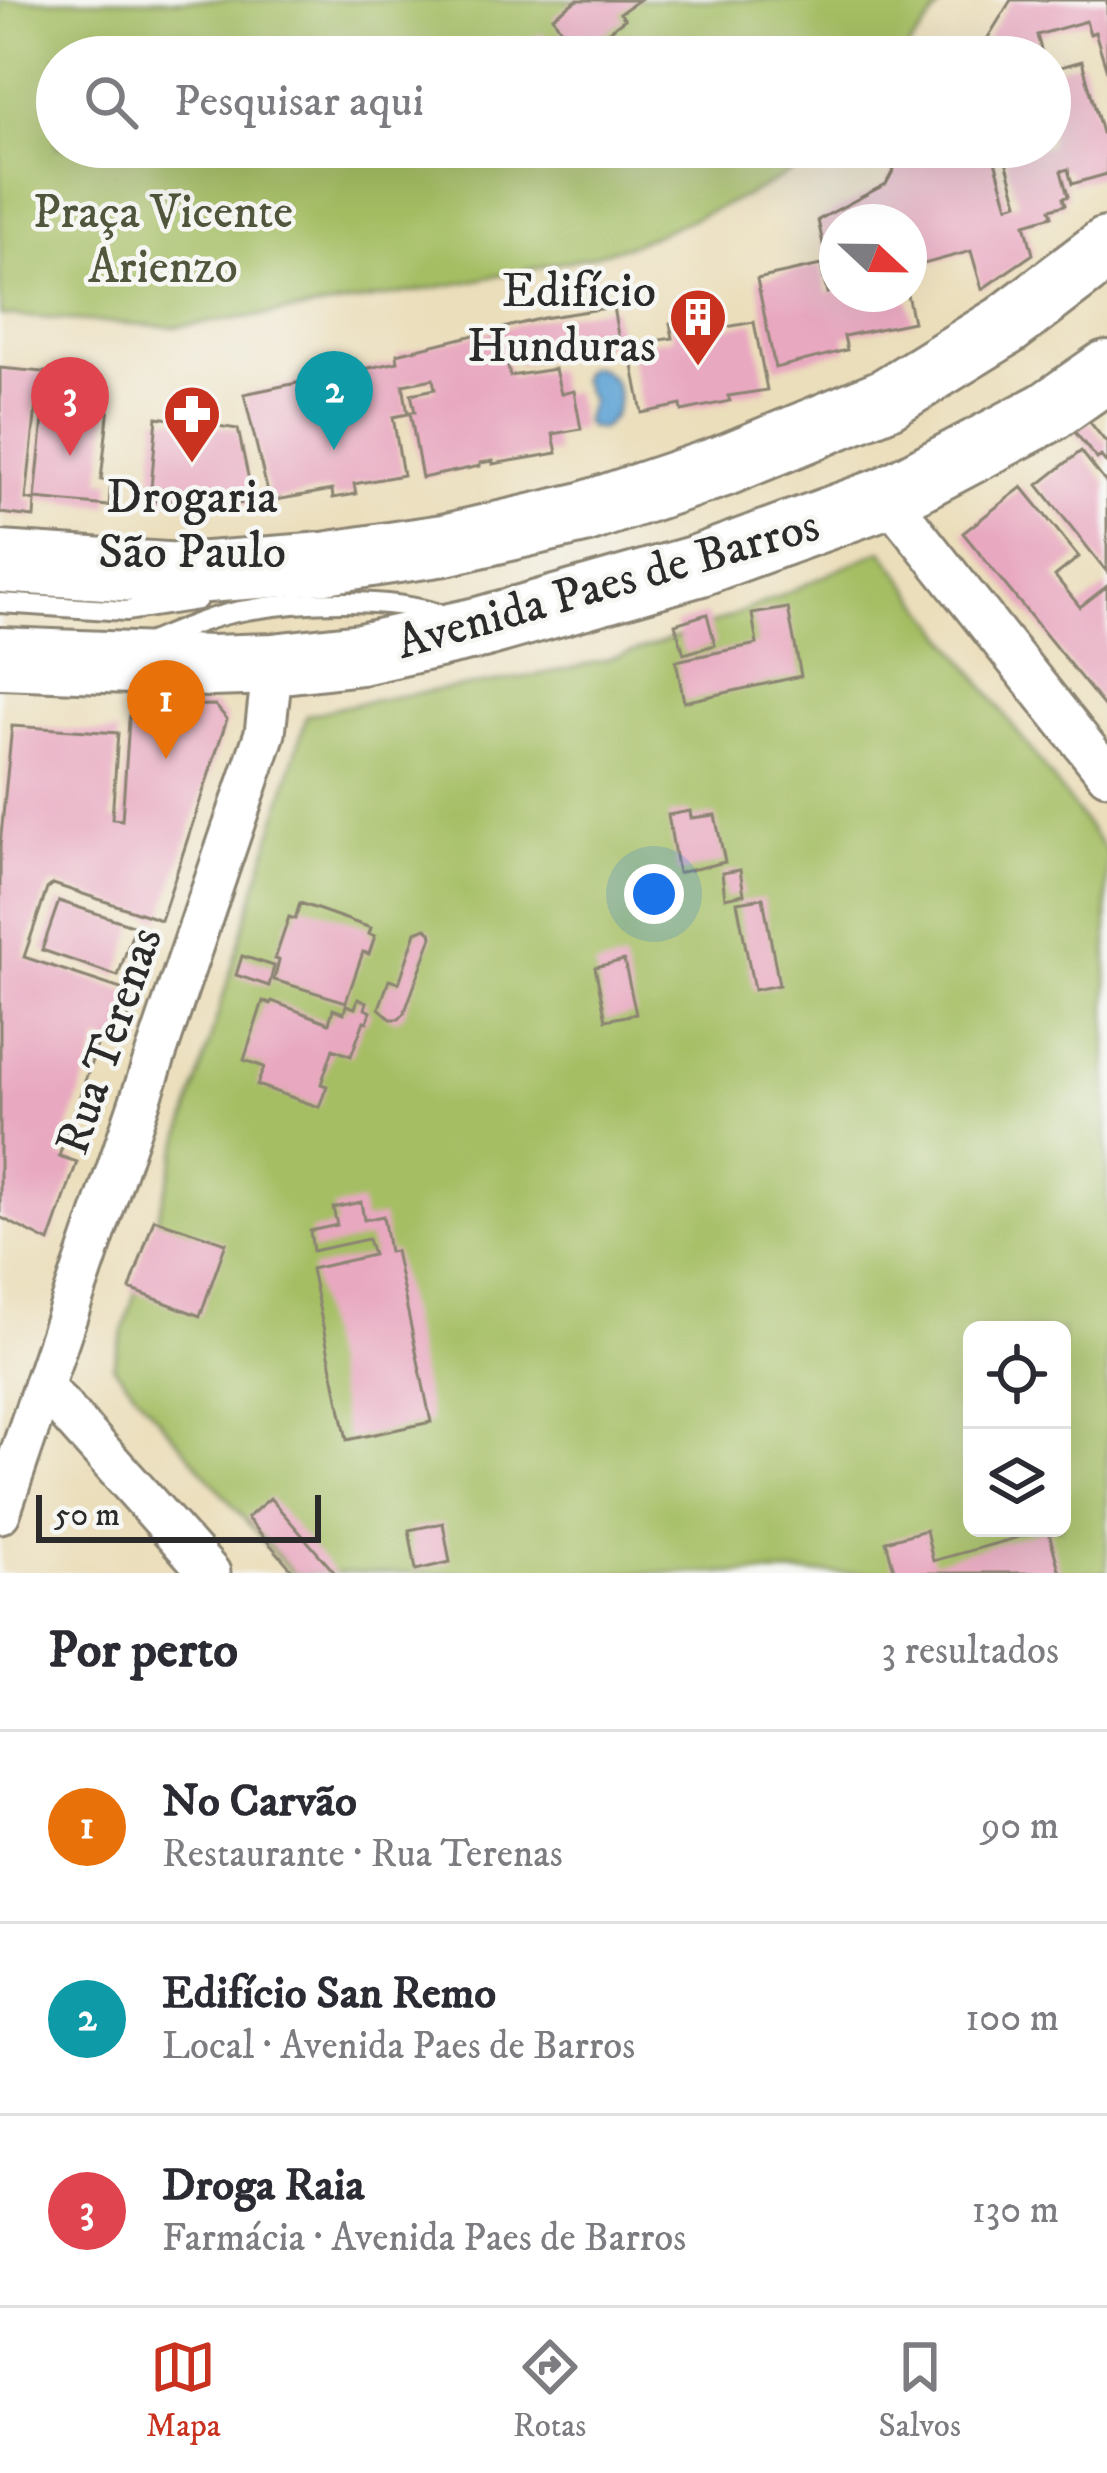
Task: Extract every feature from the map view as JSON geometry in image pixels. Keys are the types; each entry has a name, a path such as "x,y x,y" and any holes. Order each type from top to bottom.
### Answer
{"main road":[{"name":"Avenida Paes de Barros","path":"0,562 260,578 444,545 583,513 723,466 886,399 1006,325 1107,248"},
{"name":"Avenida Paes de Barros","path":"0,658 273,664 361,654 482,627 697,566 887,496 1048,412 1107,371"}],"street":[{"path":"887,496 1107,774"},
{"name":"Rua Terenas","path":"0,1514 265,733 273,664"},
{"path":"43,1386 210,1573"}],"lane":[{"path":"0,603 125,611 214,597"},
{"path":"99,663 245,610 384,603 421,608 482,627"}],"green space":[{"name":"Praça Vicente Arienzo","path":"0,0 946,0 918,36 36,36 36,168 800,168 633,244 462,283 175,327 0,315"},
{"path":"882,550 1107,852 1107,1573 291,1573 113,1366 307,715 589,664 701,628"}],"water":[{"path":"594,367 611,379 618,395 615,414 601,429 584,421 591,401 580,378"}],"building":[{"path":"577,0 639,0 620,13 625,19 602,36 565,36 553,17"},
{"path":"1011,0 1107,0 1107,71 1095,32 1090,34 1086,21 1037,36 989,36"},
{"path":"1082,61 1102,133 1107,132 1107,174 1072,184 1068,169 1061,171 1068,196 1063,198 1065,205 1050,209 1052,216 1025,224 1033,254 982,289 971,251 927,263 927,204 848,204 886,184 895,168 997,168 1008,206 1018,203 1008,168 1071,168 1071,64"},
{"path":"819,265 819,312 911,312 913,322 844,336 847,350 775,368 757,279"},
{"path":"613,307 619,341 518,364 517,355 506,358 510,376 555,369 561,394 574,391 581,429 553,434 557,453 480,463 422,478 411,394 435,389 433,379 403,385 408,414 393,417 403,475 354,484 356,494 333,498 332,490 270,501 244,394 398,362 397,354 543,318"},
{"name":"Edifício Hunduras","path":"708,317 710,330 754,322 767,390 682,411 681,405 642,413 629,345 673,338 670,323"},
{"path":"0,368 97,377 94,396 56,393 55,401 109,406 101,480 111,481 109,506 35,499 45,399 37,398 26,499 35,501 34,517 0,513"},
{"path":"157,417 238,429 254,504 150,501"},
{"path":"1089,421 1107,440 1107,464 1074,431"},
{"path":"1081,451 1107,484 1107,572 1038,485"},
{"path":"1022,487 1079,557 1055,576 1080,607 1107,586 1107,710 963,533"},
{"path":"788,608 801,676 684,702 676,661 757,644 752,614"},
{"path":"707,614 715,645 684,654 675,624"},
{"path":"215,705 227,719 161,920 53,884 47,889 24,957 136,994 118,1046 99,1040 59,1156 77,1162 49,1242 0,1217 0,845 12,726 118,733 112,819 122,820 130,707"},
{"path":"690,811 691,818 715,815 725,862 678,873 668,815"},
{"path":"740,870 744,894 725,898 722,873"},
{"path":"763,898 779,985 754,990 737,902"},
{"path":"59,901 135,926 118,976 42,950"},
{"path":"300,903 371,928 369,934 375,936 369,954 363,952 346,1002 274,980 279,960 275,959 289,917 295,919"},
{"path":"426,928 432,937 404,1014 391,1019 379,1008 389,980 399,983 416,932"},
{"path":"242,956 274,966 269,986 236,975"},
{"path":"624,960 636,1014 606,1020 595,967"},
{"path":"358,999 367,1002 365,1009 371,1012 351,1056 333,1049 319,1107 257,1085 264,1067 244,1060 263,1001 329,1023 333,1009 344,1013 346,1005 355,1008"},
{"path":"361,1202 364,1220 383,1216 389,1252 395,1251 431,1422 347,1440 311,1269 373,1255 368,1239 313,1251 310,1231 337,1225 333,1208"},
{"path":"154,1219 226,1243 200,1316 130,1289"},
{"path":"270,1498 335,1573 295,1573 247,1518"},
{"path":"443,1523 450,1562 416,1570 409,1530"},
{"path":"926,1530 933,1561 1019,1537 1050,1537 1060,1573 895,1573 886,1541"}],"place":[{"name":"Edifício Hunduras","path":"698,368"},
{"name":"Edifício San Remo","path":"334,450"},
{"name":"Droga Raia","path":"70,456"},
{"name":"Drogaria São Paulo","path":"192,465"},
{"name":"No Carvão","path":"166,759"}]}
